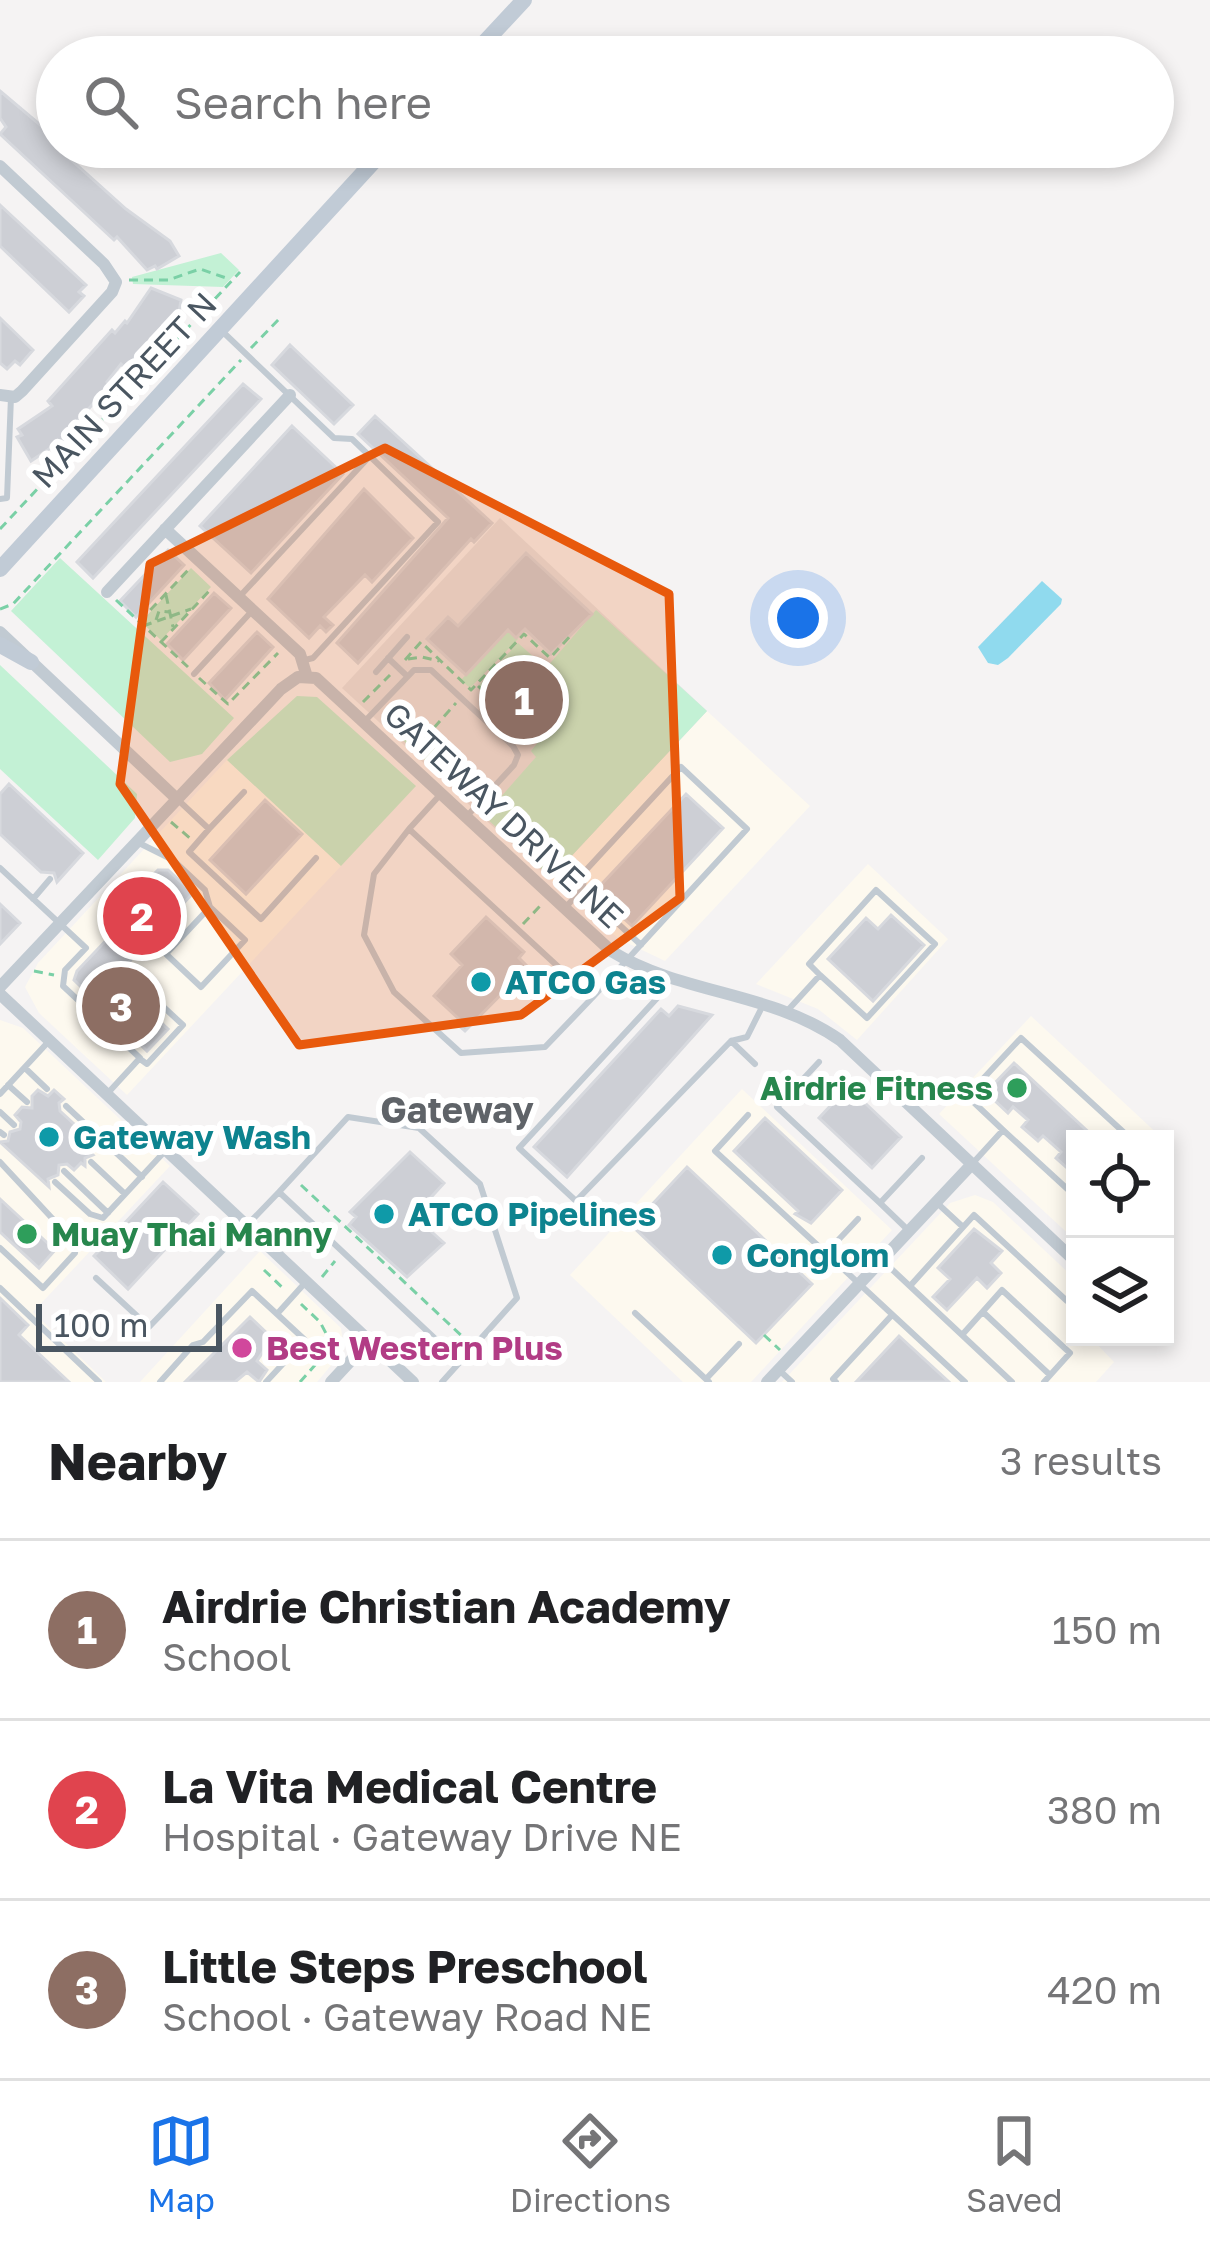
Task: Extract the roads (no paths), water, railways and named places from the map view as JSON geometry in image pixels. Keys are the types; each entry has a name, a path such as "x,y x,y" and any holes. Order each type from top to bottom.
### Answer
{"street":[{"path":"491,36 524,0"},
{"path":"0,166 104,264 115,280 112,292 22,392 5,396"},
{"name":"MAIN STREET N","path":"0,569 368,168"},
{"path":"107,592 290,395"},
{"path":"0,554 42,524"},
{"path":"165,530 287,642 307,676 280,689 0,991 413,1382"},
{"path":"0,632 177,799"},
{"path":"0,645 31,662"},
{"name":"GATEWAY DRIVE NE","path":"307,676 316,678 626,960 788,1010 840,1040 1066,1252"},
{"path":"767,1382 972,1164"},
{"path":"331,1382 369,1341"}],"lane":[{"path":"221,329 334,438 346,436 438,522 313,658 302,661"},
{"path":"0,499 7,498 5,396"},
{"path":"238,598 369,457"},
{"path":"194,674 253,610"},
{"path":"376,671 407,637"},
{"path":"388,658 408,676"},
{"path":"359,717 414,670 431,670 513,746 518,755 514,765 466,817"},
{"path":"441,794 374,874 364,935 394,992 461,1053 545,1047 747,829 681,767 587,868 582,889 565,908"},
{"path":"244,791 189,851 261,919 316,858"},
{"path":"177,799 209,829"},
{"path":"409,829 592,998"},
{"path":"137,842 173,860 205,890 210,907 245,940 202,987 166,954 210,907"},
{"path":"0,868 86,948 62,977 63,986 147,1064 183,1025 129,975"},
{"path":"33,898 50,879"},
{"path":"582,889 641,944"},
{"path":"876,890 935,944 867,1018 820,975 809,964 876,890"},
{"path":"788,1010 820,975"},
{"path":"667,976 660,995 519,1148 576,1201 730,1041 747,1037 765,1002"},
{"path":"1066,1188 967,1096 1021,1037 1121,1130"},
{"path":"0,1094 50,1040"},
{"path":"730,1041 755,1064"},
{"path":"107,1094 140,1058"},
{"path":"819,1062 777,1106 909,1231"},
{"path":"25,1068 47,1089"},
{"path":"8,1085 26,1102"},
{"path":"66,1106 142,1177"},
{"path":"0,1112 14,1124"},
{"path":"748,1115 715,1151 965,1382"},
{"path":"96,1278 149,1327 348,1117 419,1128 479,1184 517,1298 442,1382"},
{"path":"972,1164 1003,1130"},
{"path":"55,1182 91,1214 103,1218 166,1150"},
{"path":"880,1203 922,1158"},
{"path":"0,1162 76,1244 75,1253 43,1288 0,1248"},
{"path":"91,1162 125,1195"},
{"path":"64,1171 108,1213"},
{"path":"279,1192 460,1361"},
{"path":"936,1202 963,1227"},
{"path":"910,1286 974,1215 1066,1300"},
{"path":"826,1253 858,1219"},
{"path":"882,1260 1012,1382"},
{"path":"277,1314 310,1284"},
{"path":"0,1288 99,1382"},
{"path":"962,1334 1002,1290 1070,1354 1047,1378 983,1312"},
{"path":"160,1382 252,1292 305,1340 266,1382"},
{"path":"635,1313 707,1381 739,1344"},
{"path":"836,1382 833,1379 892,1315"},
{"path":"779,1370 792,1382"}],"water":[{"path":"1042,581 1062,599 1061,604 1008,658 998,665 988,663 978,647"}],"place":[{"name":"Airdrie Christian Academy","path":"524,700"},
{"name":"La Vita Medical Centre","path":"142,916"},
{"name":"ATCO Gas","path":"481,982"},
{"name":"Little Steps Preschool","path":"121,1006"},
{"name":"Airdrie Fitness","path":"1017,1088"},
{"name":"Gateway Wash","path":"49,1137"},
{"name":"ATCO Pipelines","path":"384,1214"},
{"name":"Muay Thai Manny","path":"27,1234"},
{"name":"Conglom","path":"722,1255"},
{"name":"Best Western Plus","path":"242,1348"}],"district":[{"name":"Gateway","path":"457,1110"}]}
